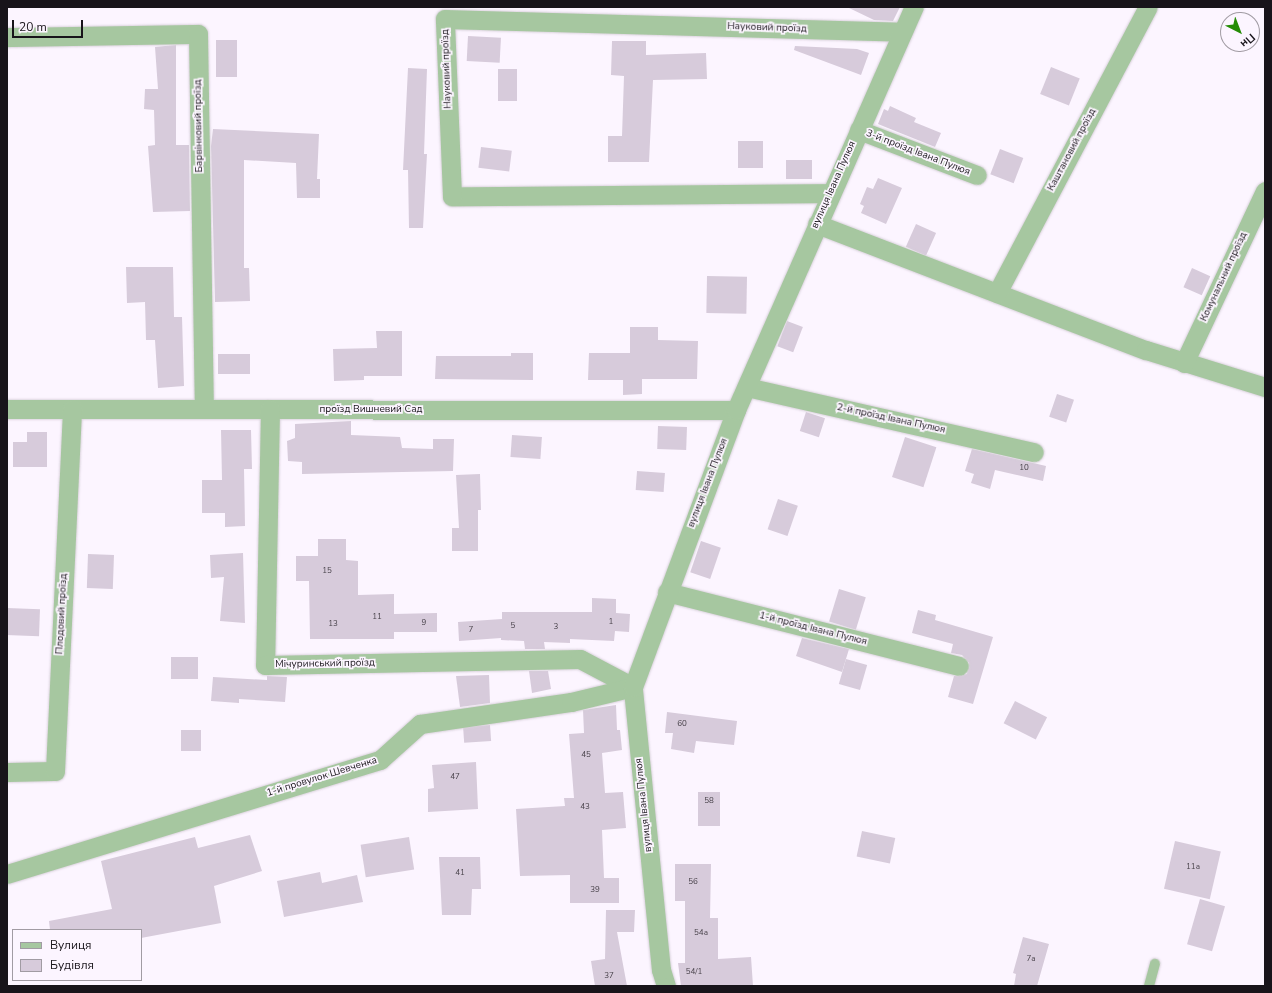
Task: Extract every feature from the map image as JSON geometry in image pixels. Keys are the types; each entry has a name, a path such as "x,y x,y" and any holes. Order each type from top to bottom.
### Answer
{"street":[{"name":"вулиця Івана Пулюя","path":"666,986 661,970 632,687 736,410 901,32 914,7"},
{"name":"Каштановий проїзд","path":"997,293 1148,7"},
{"name":"Науковий проїзд","path":"830,193 452,196 445,19 901,32"},
{"name":"Барвінковий проїзд","path":"7,37 198,34 204,409"},
{"name":"3-й проїзд Івана Пулюя","path":"859,130 978,175"},
{"name":"Комунальний проїзд","path":"1184,363 1265,191"},
{"path":"817,224 1184,363 1265,387"},
{"name":"2-й проїзд Івана Пулюя","path":"747,387 1034,452"},
{"name":"проїзд Вишневий Сад","path":"7,409 736,410"},
{"name":"Плодовий проїзд","path":"7,772 55,771 72,409"},
{"name":"Мічуринський проїзд","path":"270,410 265,665 580,659 632,687"},
{"name":"1-й проїзд Івана Пулюя","path":"667,592 958,666"},
{"name":"1-й провулок Шевченка","path":"7,874 380,760 420,724 571,702 632,687"}],"lane":[{"path":"1149,986 1154,964"}],"building":[{"path":"847,7 900,7 893,21 874,20"},
{"path":"468,36 501,38 500,63 467,61"},
{"path":"216,40 237,40 237,77 216,77"},
{"path":"612,41 646,41 646,55 706,53 707,79 653,80 649,162 608,162 608,136 622,136 624,76 611,75"},
{"path":"176,45 176,145 189,145 190,211 153,212 148,146 155,145 154,110 144,109 145,89 158,89 155,47"},
{"path":"795,46 857,49 869,53 861,75 794,50"},
{"path":"1051,67 1080,79 1069,106 1040,94"},
{"path":"408,68 427,69 424,154 427,154 423,228 409,228 408,170 403,170"},
{"path":"498,69 517,69 517,101 498,101"},
{"path":"890,106 916,118 914,122 941,133 935,147 878,124 884,109 888,111"},
{"path":"213,129 319,134 317,179 320,179 320,198 297,198 296,163 244,160 244,268 249,268 250,301 215,302 211,146"},
{"path":"738,141 763,141 763,168 738,168"},
{"path":"481,147 512,151 509,172 478,168"},
{"path":"1000,149 1023,158 1014,183 990,174"},
{"path":"786,160 812,160 812,179 786,179"},
{"path":"878,178 902,188 886,224 861,213 864,206 860,204 867,187 873,189"},
{"path":"916,224 936,233 926,256 906,247"},
{"path":"126,267 173,267 174,317 182,317 184,386 158,388 155,340 146,340 145,302 127,303"},
{"path":"1192,268 1210,276 1202,295 1183,287"},
{"path":"707,276 747,277 746,314 706,313"},
{"path":"787,321 803,327 793,352 777,346"},
{"path":"630,327 658,327 658,340 698,341 697,379 642,379 642,394 623,395 623,380 588,380 589,353 630,353"},
{"path":"376,331 402,331 402,376 364,376 364,380 334,381 333,349 377,348"},
{"path":"511,353 533,353 533,380 435,379 436,356 511,356"},
{"path":"218,354 250,354 250,374 218,374"},
{"path":"1057,394 1074,400 1066,423 1049,417"},
{"path":"806,412 825,418 819,437 800,431"},
{"path":"351,421 351,435 400,437 402,448 433,449 433,439 454,439 453,471 302,474 302,462 288,461 287,441 295,438 295,424"},
{"path":"658,426 687,427 686,450 657,449"},
{"path":"221,430 251,430 252,469 244,469 245,526 225,527 225,513 202,513 202,480 222,480"},
{"path":"27,432 47,432 47,467 13,467 13,442 27,442"},
{"path":"512,435 542,437 540,459 510,457"},
{"path":"905,437 936,447 923,487 892,477"},
{"path":"972,449 1046,466 1043,481 995,470 990,489 971,483 974,474 965,471"},
{"path":"637,471 665,473 664,492 636,490"},
{"path":"480,474 481,510 478,510 478,551 452,551 452,528 459,528 456,475"},
{"path":"778,499 798,506 787,536 768,529"},
{"path":"318,539 346,539 346,560 358,561 358,595 394,594 394,614 437,613 437,632 394,632 394,639 310,639 309,581 296,581 296,556 318,556"},
{"path":"701,541 721,548 710,579 690,572"},
{"path":"243,553 245,623 220,621 224,577 211,578 210,555"},
{"path":"88,554 114,555 113,589 87,588"},
{"path":"839,589 866,597 856,630 829,622"},
{"path":"592,598 616,599 616,613 630,614 629,632 615,631 614,641 570,639 570,643 544,642 545,649 525,649 524,641 501,640 501,638 459,641 458,622 502,619 502,612 592,612"},
{"path":"7,608 40,609 39,636 7,635"},
{"path":"918,610 936,615 935,620 993,637 973,704 948,697 954,676 967,674 969,663 962,655 951,653 953,644 912,633"},
{"path":"802,638 849,649 842,672 796,656"},
{"path":"171,657 198,657 198,679 171,679"},
{"path":"846,659 867,665 860,690 839,684"},
{"path":"529,671 548,671 551,689 532,693"},
{"path":"489,675 490,703 460,707 456,676"},
{"path":"267,676 287,677 285,702 239,699 239,703 211,701 213,677 267,680"},
{"path":"1015,701 1047,717 1036,740 1004,723"},
{"path":"616,705 617,730 620,730 622,750 602,753 605,793 623,792 626,828 602,830 604,878 619,878 619,903 570,903 570,875 520,876 516,809 565,806 564,798 574,798 569,734 584,733 583,710"},
{"path":"667,712 737,721 734,745 696,741 694,753 671,749 673,733 665,733"},
{"path":"490,725 491,741 464,743 463,727"},
{"path":"181,730 201,730 201,751 181,751"},
{"path":"476,762 478,809 428,812 428,789 434,788 432,765"},
{"path":"698,792 720,792 720,826 698,826"},
{"path":"862,831 895,838 890,864 857,856"},
{"path":"250,835 262,871 214,886 221,923 142,938 142,929 50,929 49,921 112,909 101,861 195,837 198,848"},
{"path":"409,837 414,870 366,877 361,845"},
{"path":"1175,841 1221,852 1210,899 1164,889"},
{"path":"439,857 480,857 481,889 472,889 471,915 442,915"},
{"path":"675,864 711,864 710,918 718,918 718,959 751,957 753,986 681,986 678,963 685,963 685,901 675,901"},
{"path":"320,872 322,883 357,875 363,902 284,917 277,881"},
{"path":"1200,899 1225,906 1212,951 1187,944"},
{"path":"606,910 635,910 634,932 617,932 627,986 595,986 591,961 605,959"},
{"path":"1023,937 1049,944 1037,986 1014,986 1016,974 1013,973"}]}
